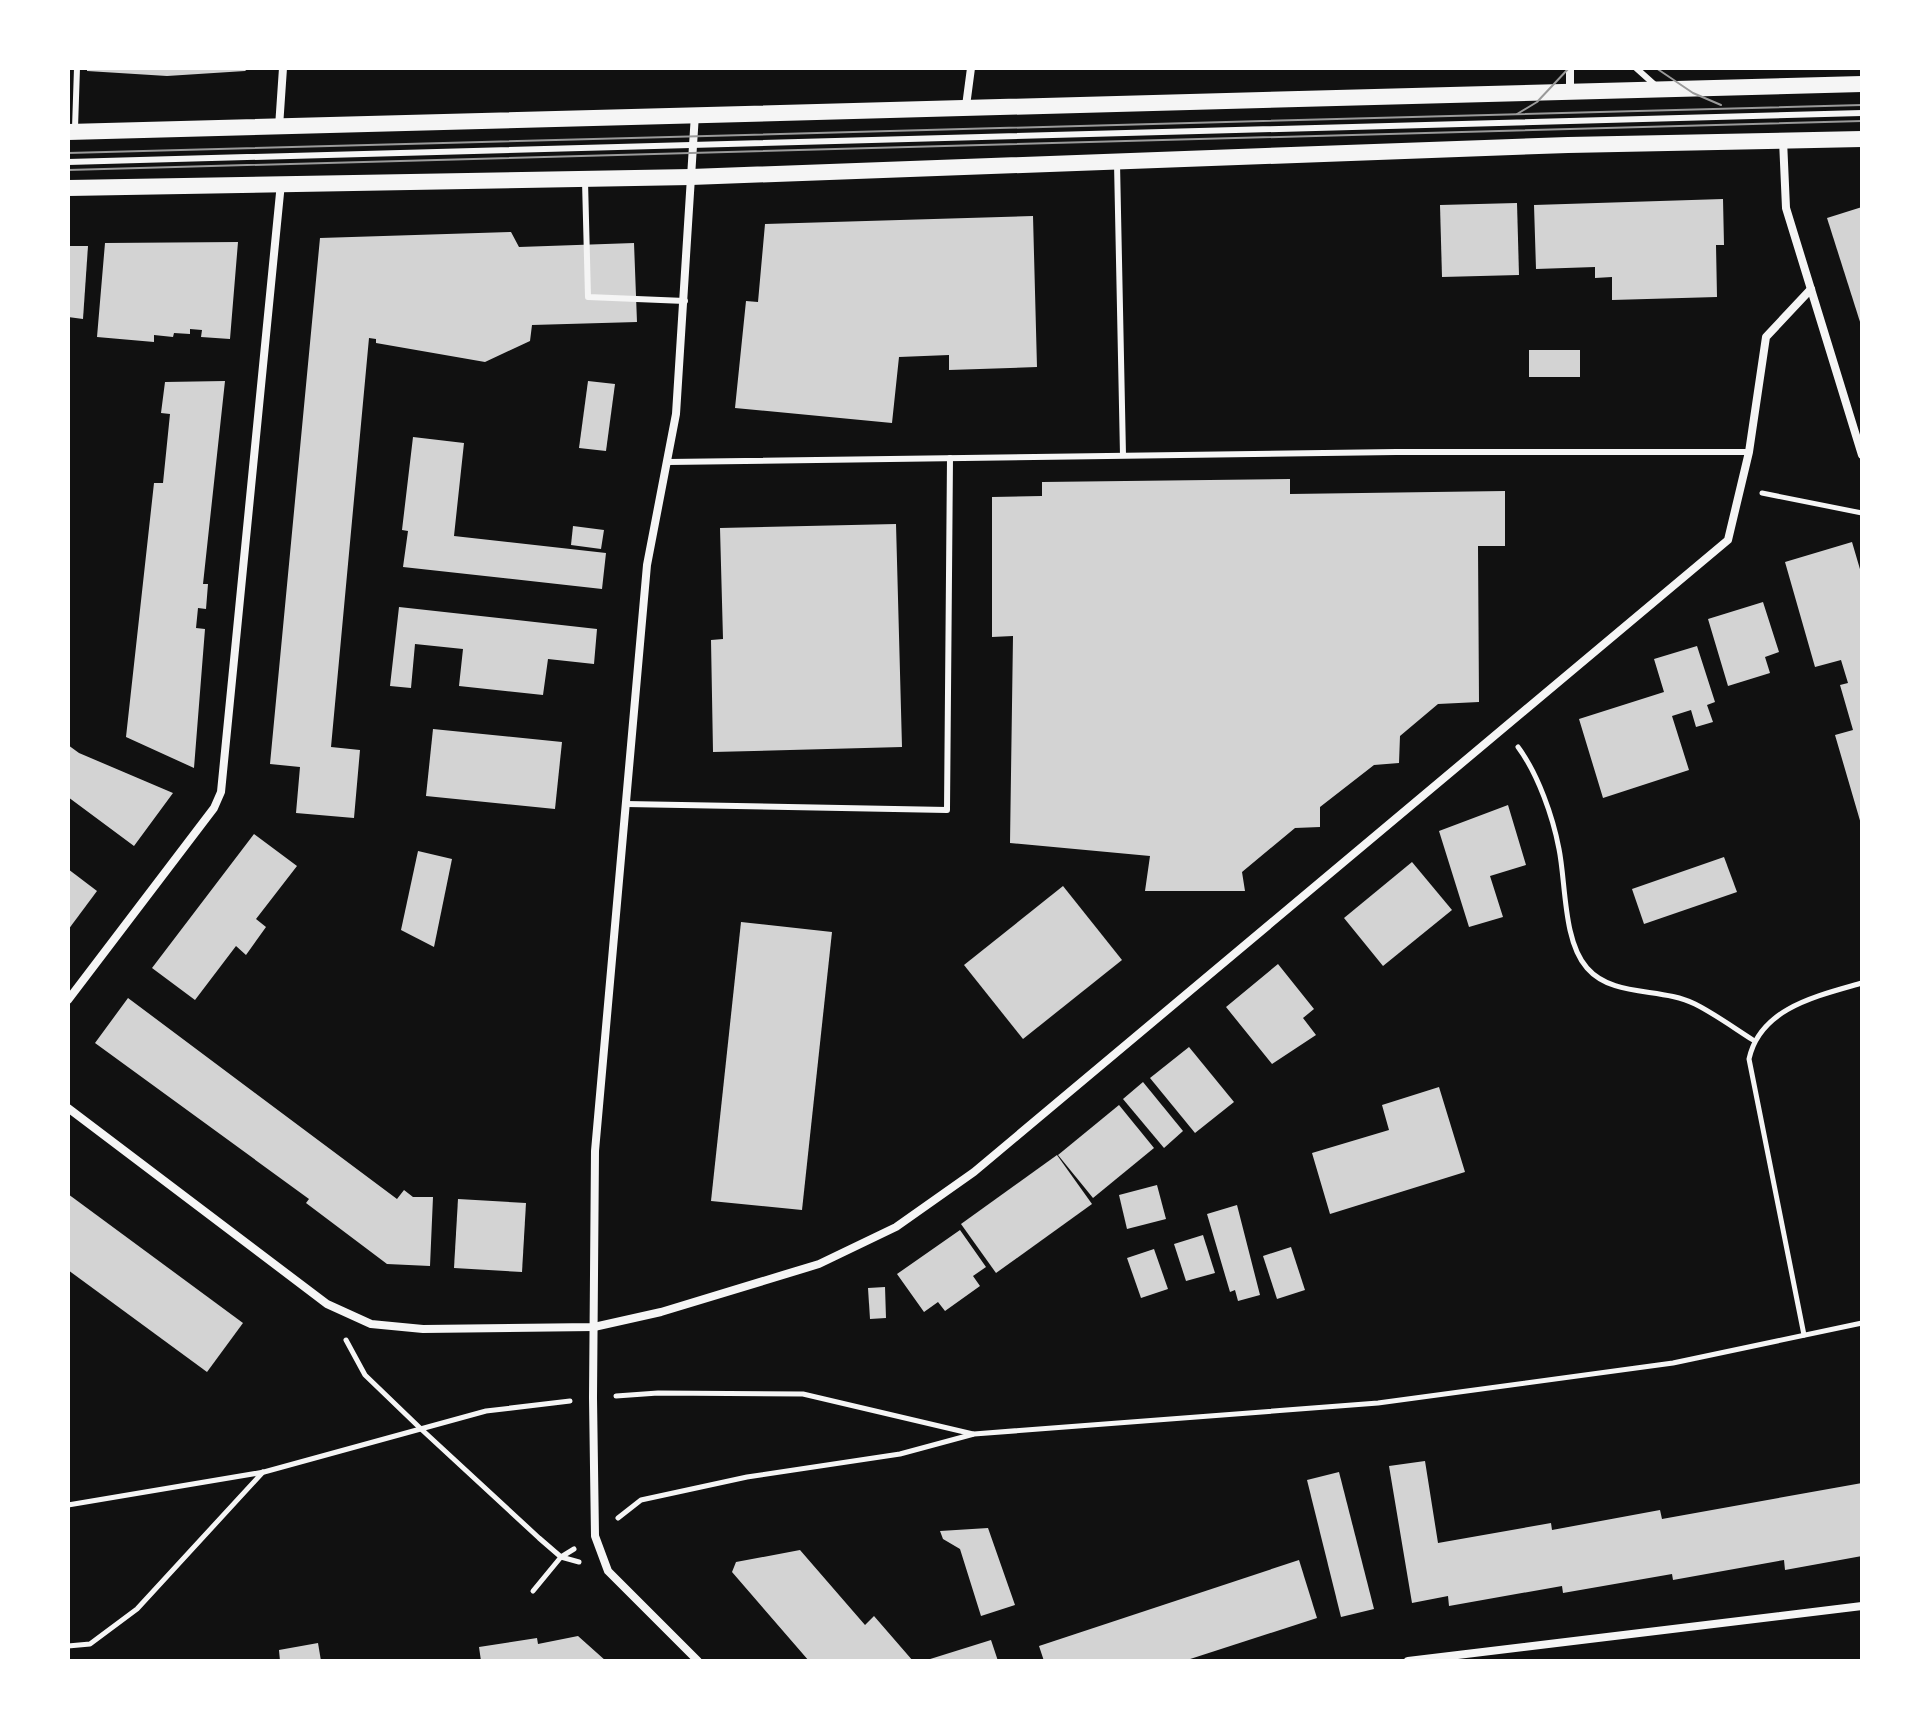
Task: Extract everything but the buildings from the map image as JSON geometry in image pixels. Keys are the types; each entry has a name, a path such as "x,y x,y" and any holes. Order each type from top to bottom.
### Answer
{"main road":[{"path":"71,132 1862,84"},
{"path":"68,188 691,177 1862,139"}],"street":[{"path":"279,128 283,68"},
{"path":"966,106 971,68"},
{"path":"1570,68 1570,91"},
{"path":"695,113 676,414 647,565 595,1151 594,1327 595,1536 608,1571 698,1661"},
{"path":"1783,140 1786,208 1862,455"},
{"path":"68,1000 214,808 221,792 281,182"},
{"path":"68,1108 327,1304 371,1324 423,1329 594,1327 661,1312 819,1264 896,1227 974,1172 1728,540 1743,485 1766,337 1811,289"},
{"path":"1408,1661 1862,1606"}],"lane":[{"path":"71,132 77,68"},
{"path":"1636,68 1661,90"},
{"path":"68,162 1862,113"},
{"path":"1117,162 1123,455"},
{"path":"585,178 588,297 685,301"},
{"path":"668,462 1123,455 1749,452"},
{"path":"626,804 947,810 950,458"}],"path":[{"path":"1743,485 1769,496 1862,513"},
{"path":"1502,728 1526,758 1539,789 1559,847 1569,927 1585,967 1608,985 1655,991 1694,1003 1753,1040"},
{"path":"1804,1335 1749,1059 1753,1040 1770,1018 1819,996 1862,983"},
{"path":"327,1304 365,1375 561,1557 608,1571"},
{"path":"533,1591 561,1557 595,1536 641,1500 747,1477 900,1454 974,1434 1378,1403 1673,1363 1862,1323"},
{"path":"68,1505 264,1472 137,1609 90,1644 68,1646"}],"tram line":[{"path":"1517,114 1537,102 1569,68"},
{"path":"1656,68 1693,93 1721,105"},
{"path":"68,153 1862,105"},
{"path":"68,170 1862,121"}]}
